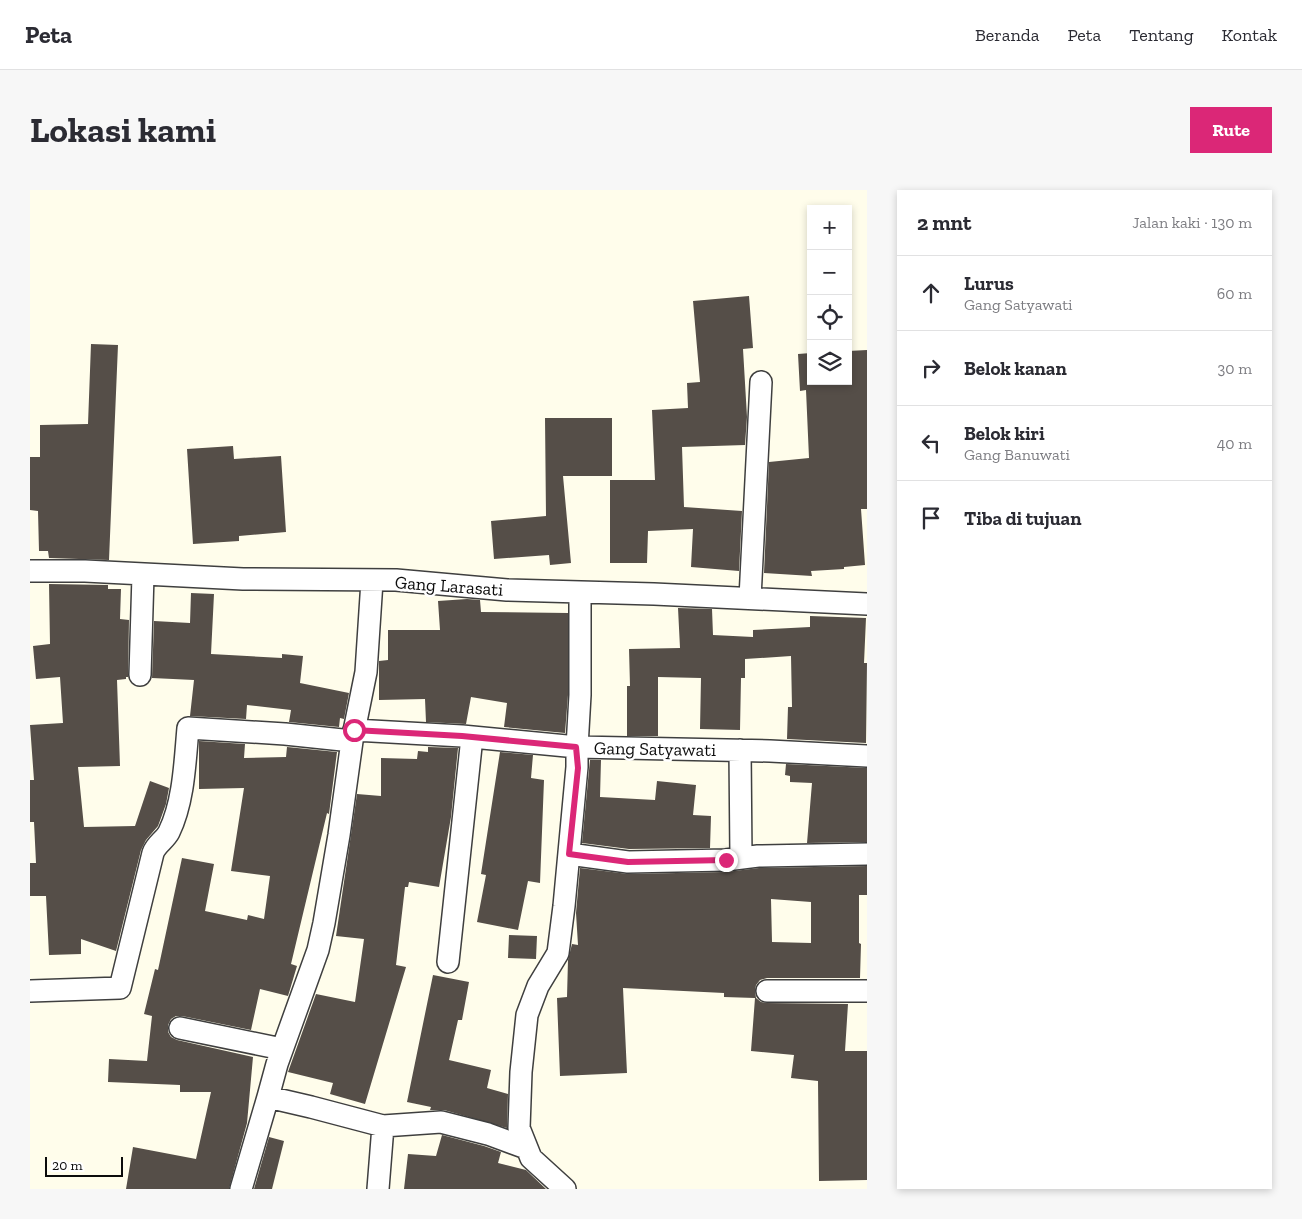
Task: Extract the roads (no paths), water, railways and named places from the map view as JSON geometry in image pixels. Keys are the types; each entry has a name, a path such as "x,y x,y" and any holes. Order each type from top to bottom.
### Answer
{"street":[{"path":"750,598 761,382"},
{"name":"Gang Larasati","path":"30,571 85,571 243,579 396,580 507,590 867,604"},
{"path":"140,675 143,575"},
{"path":"241,1189 282,1049 318,950 339,835 353,736 366,672 372,581"},
{"path":"565,1189 531,1158 526,1148 519,1128 520,1072 527,1015 538,986 558,953 578,768 576,747 580,695 580,592"},
{"name":"Gang Satyawati","path":"30,991 120,988 153,853 155,848 169,833 181,790 188,728 285,734 472,737 576,747 740,750 867,756"},
{"path":"448,962 472,737"},
{"path":"740,750 741,858"},
{"path":"569,854 628,862 758,856 867,854"},
{"path":"767,992 867,990"},
{"path":"180,1028 282,1049"},
{"path":"268,1097 312,1106 383,1126 441,1122 488,1134 526,1148"},
{"path":"378,1189 383,1126"}]}
